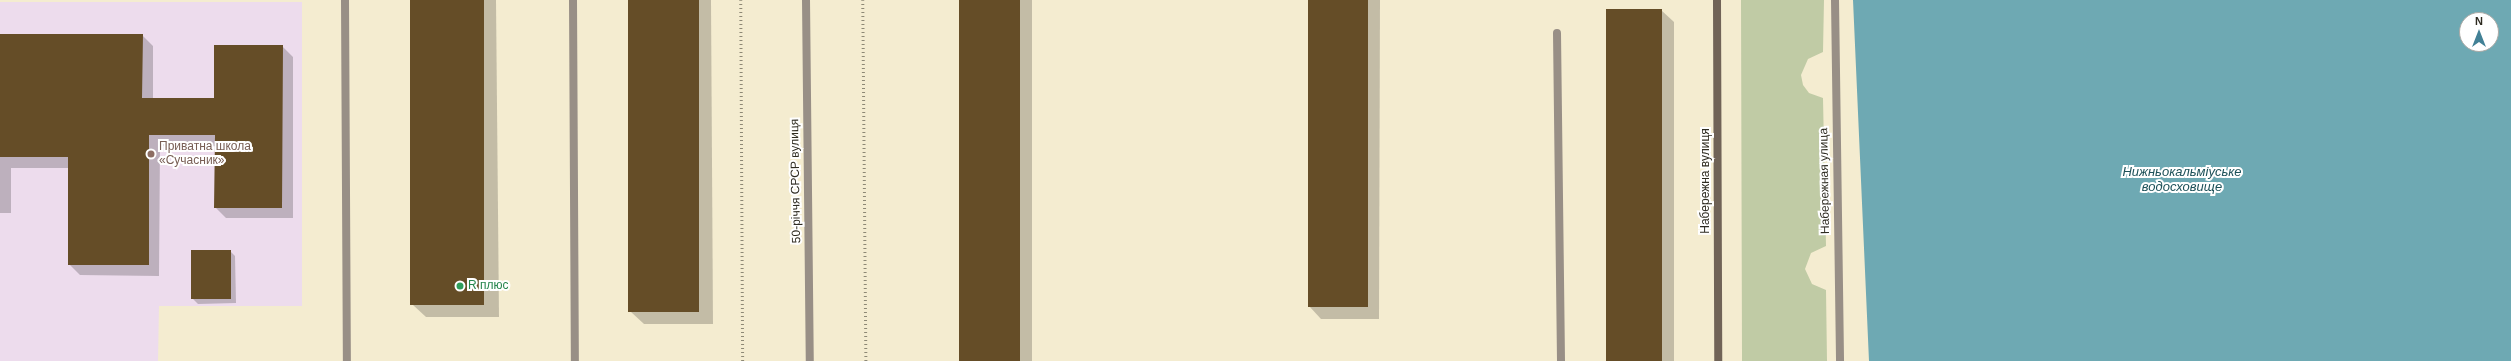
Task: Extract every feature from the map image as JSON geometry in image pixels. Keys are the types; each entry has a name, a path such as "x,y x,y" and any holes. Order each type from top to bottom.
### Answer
{"main road":[{"name":"Набережна вулиця","path":"1717,0 1718,361"}],"street":[{"path":"345,0 347,361"},
{"path":"573,0 575,361"},
{"name":"50-річчя СРСР вулиця","path":"806,0 810,361"},
{"name":"Набережная улица","path":"1835,0 1840,361"},
{"path":"1557,33 1561,361"}],"path":[{"path":"741,0 743,361"},
{"path":"863,0 866,361"}],"shaded area":[{"name":"Приватна школа «Сучасник»","path":"0,2 302,2 302,306 159,306 158,361 0,361"}],"green space":[{"path":"1741,0 1824,0 1823,52 1808,59 1801,75 1803,85 1809,93 1823,98 1826,246 1811,253 1805,269 1812,284 1826,290 1827,361 1742,361"}],"water":[{"name":"Нижньокальміуське водосховище","path":"1853,0 2511,0 2511,361 1869,361"}],"building":[{"path":"410,0 484,0 484,305 410,305"},
{"path":"628,0 699,0 699,312 628,312"},
{"path":"959,0 1020,0 1020,361 959,361"},
{"path":"1308,0 1368,0 1368,307 1308,307"},
{"path":"1606,9 1662,9 1662,361 1606,361"},
{"path":"0,34 143,34 142,98 214,98 214,45 283,45 282,208 214,208 215,135 149,135 149,265 68,265 68,157 0,157"},
{"path":"191,250 231,250 231,299 191,299"}],"place":[{"name":"Приватна школа «Сучасник»","path":"151,154"},
{"name":"R плюс","path":"460,286"}]}
